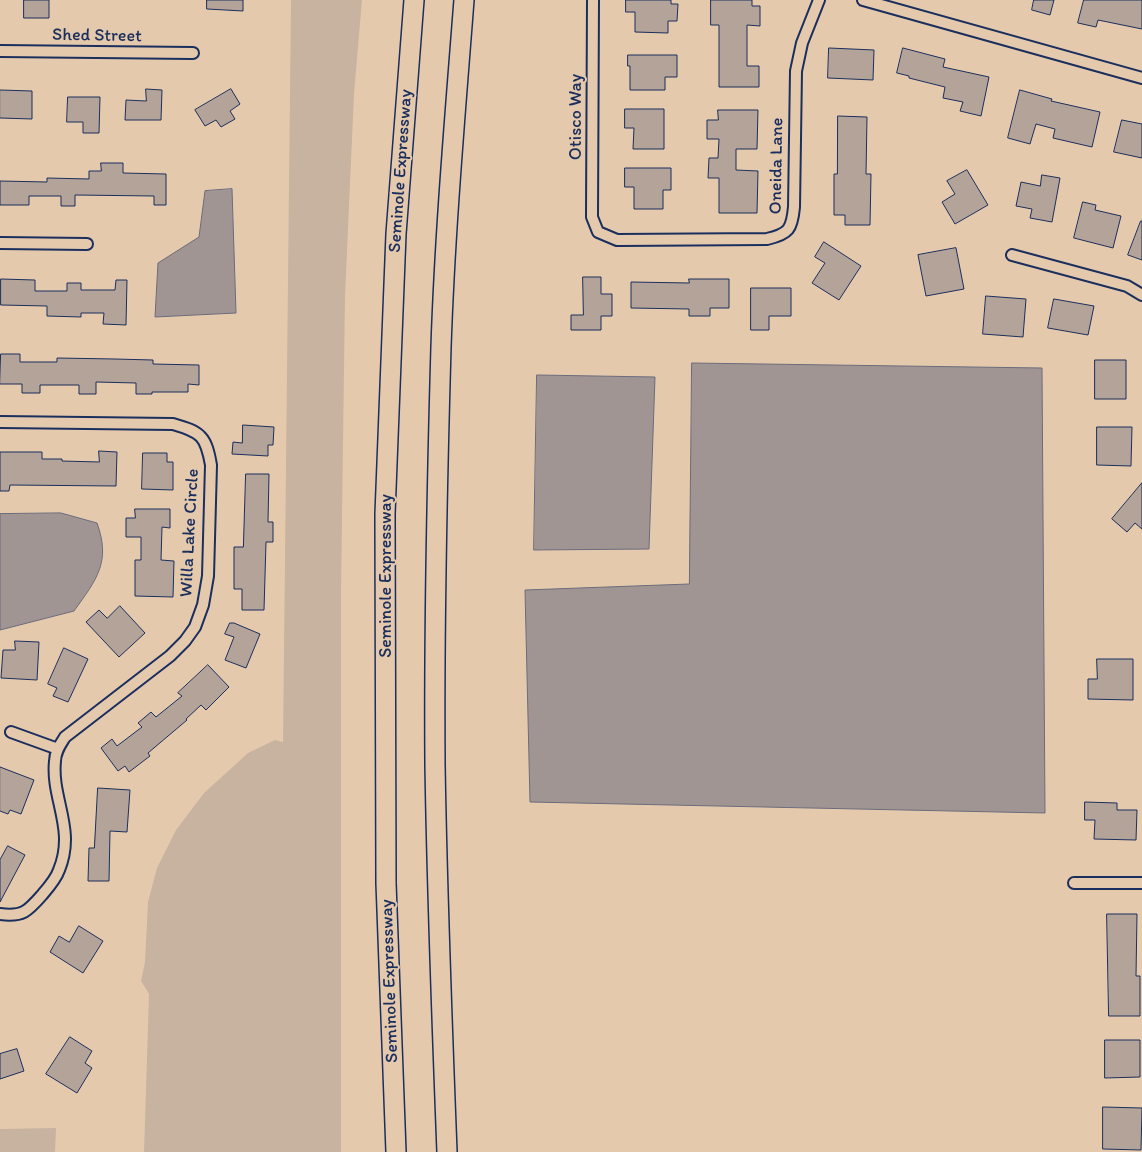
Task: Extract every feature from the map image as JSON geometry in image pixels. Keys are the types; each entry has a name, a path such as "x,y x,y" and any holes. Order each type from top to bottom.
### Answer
{"highway":[{"name":"Seminole Expressway","path":"396,1152 386,883 385,514 396,234 414,0"},
{"path":"448,1152 441,1016 436,764 437,518 446,258 464,0"}],"street":[{"name":"Otisco Way","path":"593,0 592,217 598,232"},
{"name":"Oneida Lane","path":"598,232 617,240 767,239 783,236 792,224 794,207 796,71 802,43 819,0"},
{"path":"863,0 1142,78"},
{"name":"Shed Street","path":"0,51 193,53"},
{"path":"0,243 87,244"},
{"path":"1012,255 1127,286 1142,295"},
{"name":"Willa Lake Circle","path":"0,422 173,424 192,430 203,438 209,452 211,465 208,576 203,606 195,627 185,641 170,656 65,737 58,749"},
{"path":"0,914 18,914 29,910 59,871 65,851 64,822 55,778 54,761 58,749 11,732"},
{"path":"1074,883 1142,883"}],"shaded area":[{"path":"291,0 362,0 354,94 345,296 341,593 341,1152 144,1152 149,994 141,981 145,962 148,902 157,868 176,830 204,793 248,753 275,740 283,742"},
{"path":"232,189 236,313 155,317 158,263 199,237 205,191"},
{"path":"692,363 1042,368 1045,813 530,802 525,590 689,584"},
{"path":"537,375 655,377 649,549 534,550"},
{"path":"61,513 97,523 103,549 102,560 95,579 74,611 0,630 0,514"},
{"path":"56,1128 55,1152 0,1152 0,1129"}],"building":[{"path":"24,0 49,0 49,18 24,18"},
{"path":"207,0 243,0 243,11 207,9"},
{"path":"626,0 671,0 671,4 678,4 677,21 668,21 668,33 635,32 635,12 626,12"},
{"path":"711,0 752,0 752,6 760,6 760,26 747,25 747,66 759,66 759,87 719,87 719,25 711,25"},
{"path":"1034,0 1054,0 1050,15 1032,10"},
{"path":"1084,0 1142,0 1142,29 1098,20 1096,27 1078,23"},
{"path":"829,48 874,50 873,80 828,78"},
{"path":"903,48 945,59 943,67 989,77 981,116 960,111 963,102 943,98 945,87 897,73"},
{"path":"628,55 677,55 677,77 665,77 665,90 630,90"},
{"path":"146,89 162,90 161,120 125,120 126,100 146,101"},
{"path":"231,89 240,104 230,111 235,119 221,127 216,120 205,126 195,110"},
{"path":"0,90 32,91 32,119 0,118"},
{"path":"1020,90 1052,99 1051,101 1100,112 1092,147 1053,138 1055,129 1036,124 1030,144 1008,138"},
{"path":"68,97 100,97 99,133 83,133 83,122 67,122"},
{"path":"625,109 664,109 664,149 633,149 634,128 625,128"},
{"path":"718,110 758,110 757,149 736,149 736,170 758,171 757,213 719,213 719,178 708,178 709,158 718,158 719,139 707,139 707,120 718,120"},
{"path":"838,116 867,117 866,174 871,174 870,225 845,225 845,215 834,215 834,174 837,174"},
{"path":"1122,120 1142,124 1142,158 1114,152"},
{"path":"101,163 123,163 123,173 166,174 166,205 154,205 154,196 75,195 75,206 61,206 61,196 29,196 29,205 0,205 0,181 47,182 47,178 89,179 89,171 101,171"},
{"path":"625,168 671,168 671,190 663,190 663,209 634,209 634,187 625,187"},
{"path":"967,170 988,205 955,224 942,202 955,194 947,181"},
{"path":"1042,175 1060,178 1052,222 1030,218 1032,209 1016,206 1021,182 1040,186"},
{"path":"1083,202 1096,205 1095,210 1121,216 1113,248 1074,238"},
{"path":"1142,221 1142,260 1128,255"},
{"path":"824,242 861,266 839,300 812,283 825,263 815,257"},
{"path":"956,248 964,289 926,296 918,255"},
{"path":"583,277 601,277 601,294 612,294 612,316 601,316 601,330 571,330 571,315 583,315"},
{"path":"1,279 35,280 35,291 67,291 67,283 81,283 81,290 115,290 116,280 127,280 126,325 103,324 104,313 81,313 81,317 47,316 47,306 1,305"},
{"path":"689,279 729,279 729,308 710,308 710,316 689,316 689,309 631,308 631,282 689,283"},
{"path":"751,288 791,288 791,316 769,316 769,330 751,330"},
{"path":"986,296 1026,299 1023,337 983,334"},
{"path":"1054,299 1094,306 1088,335 1048,328"},
{"path":"1,354 20,354 20,362 57,362 57,358 153,360 153,364 199,365 199,385 188,384 188,392 136,394 136,383 96,382 96,394 79,394 79,385 40,385 40,393 22,393 22,384 0,384"},
{"path":"1095,360 1126,360 1126,399 1095,399"},
{"path":"243,425 274,427 273,445 268,445 268,456 232,454 233,442 242,443"},
{"path":"1097,427 1132,427 1131,466 1097,465"},
{"path":"99,451 117,452 116,486 10,485 9,491 0,491 0,452 42,452 42,459 99,462"},
{"path":"143,453 167,453 167,462 173,462 173,490 142,489"},
{"path":"246,474 269,474 268,522 273,522 273,542 266,542 264,610 242,610 242,589 234,589 234,547 243,547"},
{"path":"1142,483 1142,529 1135,523 1127,532 1112,519"},
{"path":"135,509 170,509 170,528 162,527 161,560 174,561 173,597 135,596 135,560 141,560 141,537 126,537 126,518 135,518"},
{"path":"120,606 145,633 119,657 86,622 99,610 107,618"},
{"path":"230,623 260,634 246,668 225,660 234,637 225,634"},
{"path":"15,641 39,642 37,680 1,678 3,650 15,650"},
{"path":"64,648 88,659 68,702 53,696 57,688 48,684"},
{"path":"1097,659 1133,659 1133,700 1088,699 1088,679 1097,679"},
{"path":"208,665 229,687 206,710 201,705 187,720 148,753 150,756 129,772 125,766 118,771 101,748 112,739 117,746 142,727 138,723 151,712 156,717 182,696 178,693"},
{"path":"0,767 34,780 21,814 10,810 8,814 0,811"},
{"path":"98,788 130,790 127,832 110,831 109,881 88,881 89,848 94,848"},
{"path":"1085,802 1117,803 1117,810 1137,810 1136,840 1094,839 1095,820 1085,820"},
{"path":"8,846 25,855 0,902 0,860"},
{"path":"1107,914 1137,914 1136,976 1140,976 1140,1016 1109,1016"},
{"path":"79,926 103,941 83,973 50,952 59,936 69,942"},
{"path":"70,1037 92,1051 85,1063 92,1068 77,1093 46,1074"},
{"path":"1105,1040 1140,1040 1140,1077 1105,1078"},
{"path":"17,1049 24,1071 0,1079 0,1054"},
{"path":"1103,1107 1142,1108 1141,1150 1103,1149"}]}
